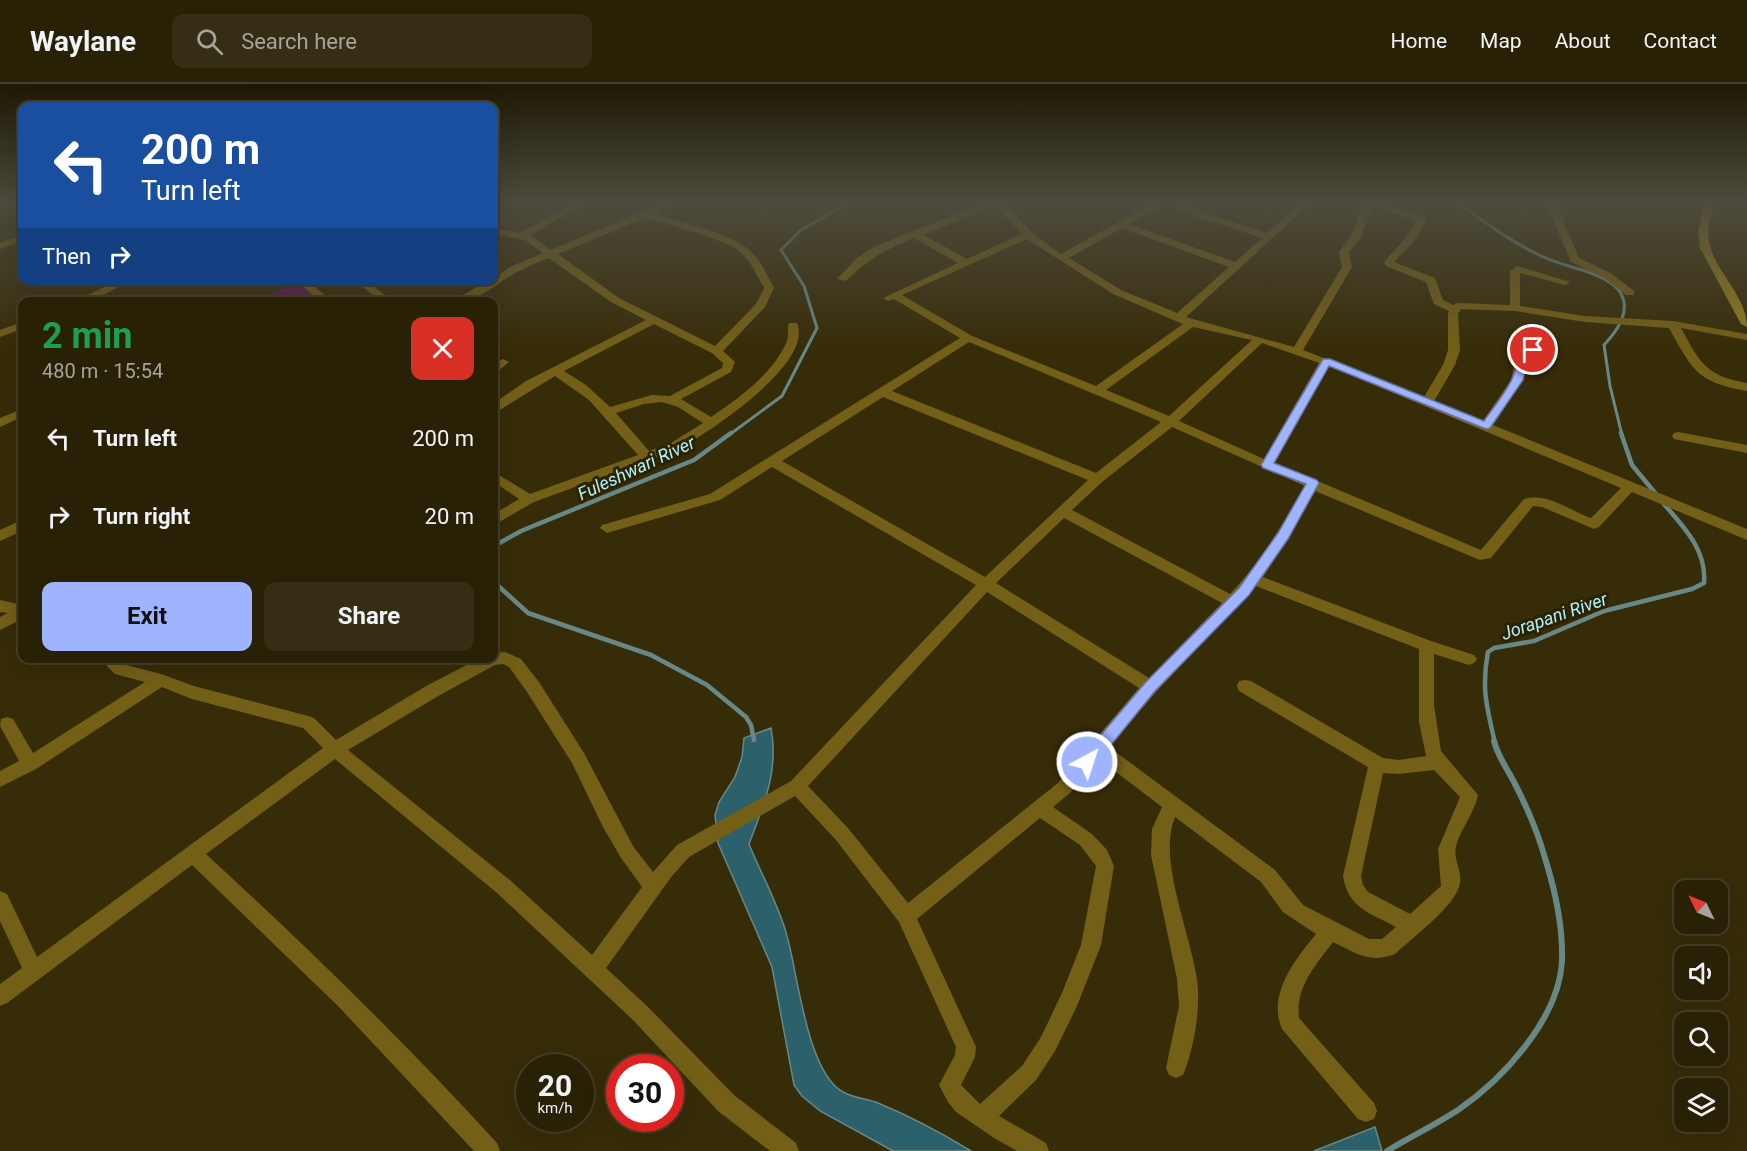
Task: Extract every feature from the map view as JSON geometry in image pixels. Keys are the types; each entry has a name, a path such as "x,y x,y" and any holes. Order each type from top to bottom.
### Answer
{"main road":[{"path":"1707,251 1747,324"}],"street":[{"path":"546,251 615,300 716,351 729,362 727,370 674,398 653,398 608,412"},
{"path":"498,279 514,268 555,251"},
{"path":"716,351 761,305 769,288 751,257 745,251"},
{"path":"842,279 861,260 875,251"},
{"path":"945,251 965,262"},
{"path":"991,251 891,297 968,338 1480,555 1486,554 1529,502 1535,500 1544,503 1594,524 1632,487"},
{"path":"1051,251 1117,292 1178,318 1260,339 1326,361 1428,401 1747,535"},
{"path":"1062,258 1075,251"},
{"path":"1191,251 1236,266"},
{"path":"1178,318 1253,251"},
{"path":"1297,351 1347,267 1345,251"},
{"path":"1399,251 1389,262 1390,264 1431,280 1438,302 1454,309"},
{"path":"1571,251 1575,260 1608,276 1630,293"},
{"path":"1515,308 1515,271 1517,269 1565,282"},
{"path":"90,297 117,285"},
{"path":"307,285 321,297"},
{"path":"366,285 381,297"},
{"path":"468,297 489,285"},
{"path":"1454,309 1458,306 1515,308 1611,321 1673,324 1747,337"},
{"path":"1428,401 1449,365 1454,350 1454,309"},
{"path":"498,405 530,384 654,320"},
{"path":"1097,391 1191,323"},
{"path":"1673,324 1707,374 1723,382 1747,387"},
{"path":"498,518 529,499 675,446 711,423 770,375 788,352 794,337 793,325"},
{"path":"0,334 18,327"},
{"path":"607,528 715,497 968,338"},
{"path":"594,968 653,887 683,852 772,798 797,786 986,584 1097,479 1170,422 1260,339"},
{"path":"1486,426 1517,380 1521,362 1533,350"},
{"path":"1267,465 1326,361"},
{"path":"556,371 571,378 608,412 645,455"},
{"path":"882,392 1097,479"},
{"path":"674,398 711,423"},
{"path":"0,423 18,415"},
{"path":"1678,436 1747,449"},
{"path":"772,461 986,584 1150,687"},
{"path":"498,479 529,499"},
{"path":"906,916 1064,788 1150,687 1234,603 1254,579 1283,536 1313,483"},
{"path":"1063,512 1234,603"},
{"path":"0,536 18,527"},
{"path":"1254,579 1427,646 1469,659"},
{"path":"0,606 18,611"},
{"path":"0,624 18,614"},
{"path":"1098,749 1268,876 1276,884 1290,907 1368,949 1377,950 1388,946 1448,892 1452,884 1446,856 1449,844 1468,805 1469,795 1438,762 1431,745 1425,674 1427,646"},
{"path":"498,659 505,658 515,663 538,696 578,758 609,821 653,887"},
{"path":"113,663 121,670 161,680 192,692 308,723 335,749 504,887 640,1012 726,1103 788,1151"},
{"path":"0,996 335,749 484,663"},
{"path":"0,779 30,764 161,680"},
{"path":"1245,686 1380,765 1399,767 1438,762"},
{"path":"7,724 30,764"},
{"path":"1380,765 1373,777 1352,876 1354,889 1372,905 1412,925"},
{"path":"797,786 842,834 906,916 966,1047 965,1057 950,1085 953,1095 982,1117 1038,1151"},
{"path":"1172,804 1161,830 1160,855 1187,979 1189,1006 1176,1068"},
{"path":"982,1117 1029,1073 1048,1044 1071,999 1091,945 1105,866 1092,844 1040,808"},
{"path":"194,855 383,1036 431,1085 489,1151"},
{"path":"0,900 33,971"},
{"path":"1330,930 1294,981 1287,996 1286,1010 1289,1022 1366,1111"}],"shaded area":[{"path":"290,285 301,285 315,297 263,297"}],"water":[{"path":"771,728 772,773 765,801 749,844 784,924 812,1044 821,1065 831,1081 843,1092 903,1114 971,1151 893,1151 820,1111 802,1096 794,1085 772,967 718,843 715,815 719,802 735,777 742,757 744,738"},
{"path":"1375,1127 1382,1151 1314,1151"}],"waterway":[{"name":"Fuleshwari River","path":"729,435 782,396 817,328 804,286 782,251"},
{"name":"Jorapani River","path":"1532,251 1600,277 1620,292 1624,313 1618,327 1604,345 1610,386 1622,435"},
{"name":"Fuleshwari River","path":"498,544 521,531 694,460 731,433"},
{"name":"Jorapani River","path":"1621,433 1632,465 1656,494"},
{"name":"Jorapani River","path":"1495,743 1485,687 1488,652 1494,648 1534,641 1604,611 1692,589 1704,583 1704,571 1698,549 1686,530 1663,503"},
{"name":"Fuleshwari River","path":"498,586 528,613 651,655 707,685 746,717 751,725 754,740"},
{"name":"Jorapani River","path":"1387,1151 1458,1110 1493,1082 1526,1046 1540,1025 1559,983 1562,961 1561,935 1549,870 1531,819 1494,741"}],"route":[{"path":"1087,762 1150,687 1234,603 1254,579 1283,536 1313,483 1267,465 1326,361 1486,426 1517,380 1521,362 1533,350"}]}
